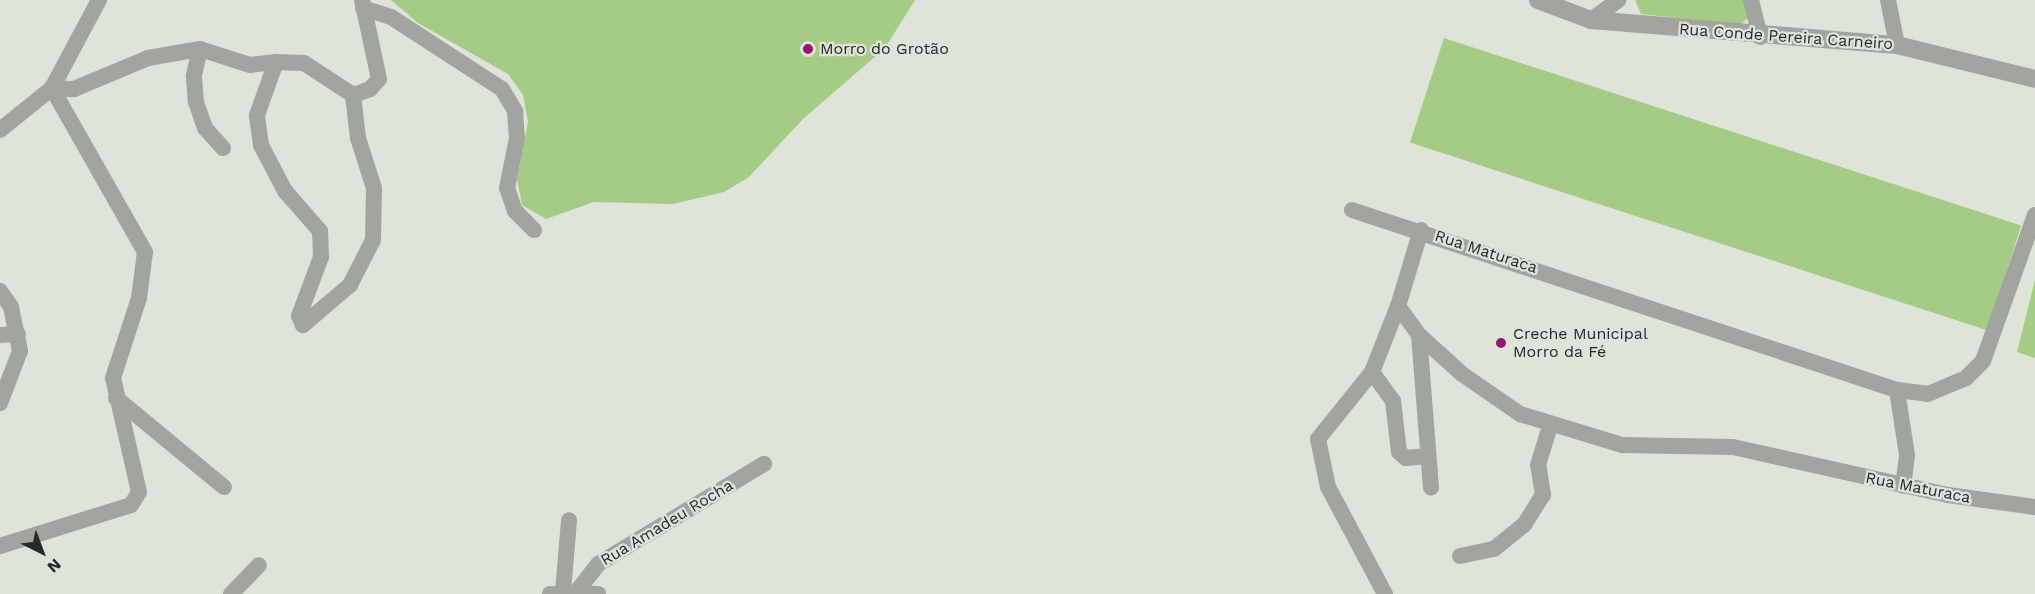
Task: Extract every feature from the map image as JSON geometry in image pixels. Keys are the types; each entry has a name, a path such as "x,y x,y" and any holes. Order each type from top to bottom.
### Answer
{"street":[{"path":"0,130 52,88 99,0"},
{"name":"Rua Conde Pereira Carneiro","path":"1538,0 1591,20 1760,38 1898,45 2035,79"},
{"path":"1591,20 1619,0"},
{"path":"1751,0 1760,38"},
{"path":"1888,0 1898,45"},
{"path":"52,88 74,89 157,55 200,49 250,64 304,63 352,94 370,89 379,79 363,4"},
{"path":"363,4 391,17 502,89 515,111 517,138 507,188 514,212 534,230"},
{"path":"200,49 196,102 205,128 223,148"},
{"path":"276,62 258,115 261,145 285,191 320,231 321,257 300,306 303,325 350,285 374,240 374,188 358,138 352,94"},
{"path":"0,546 135,501 137,478 116,398 115,360 139,298 145,252 52,88"},
{"path":"1352,210 1421,230"},
{"name":"Rua Maturaca","path":"2035,215 1993,344 1977,366 1946,388 1928,394 1897,390 1421,230 1398,306 1419,335 1492,396 1550,426 1650,450 1733,447 1903,486 2035,507"},
{"path":"0,291 18,334 18,367 0,403"},
{"path":"1384,594 1328,487 1318,451 1321,430 1372,372 1398,306"},
{"path":"0,335 18,334"},
{"path":"1419,335 1431,488"},
{"path":"1372,372 1393,401 1399,452 1406,458 1428,456"},
{"path":"1897,390 1907,455 1903,486"},
{"path":"116,398 224,487"},
{"path":"1460,556 1494,549 1524,525 1544,495 1538,465 1550,426"},
{"name":"Rua Amadeu Rocha","path":"563,592 598,564 764,464"},
{"path":"569,520 563,592 598,594"},
{"path":"231,594 260,565"}],"green space":[{"path":"391,0 915,0 885,48 803,119 749,177 724,192 673,204 594,202 546,219 522,205 517,179 528,122 523,95 508,74 418,23"},
{"path":"1635,0 1748,0 1752,14 1740,25 1641,14"},
{"path":"1444,38 2021,226 1987,330 1410,143"},
{"path":"2035,280 2035,358 2017,352"}],"place":[{"name":"Morro do Grotão","path":"808,49"},
{"name":"Creche Municipal Morro da Fé","path":"1501,343"}]}
